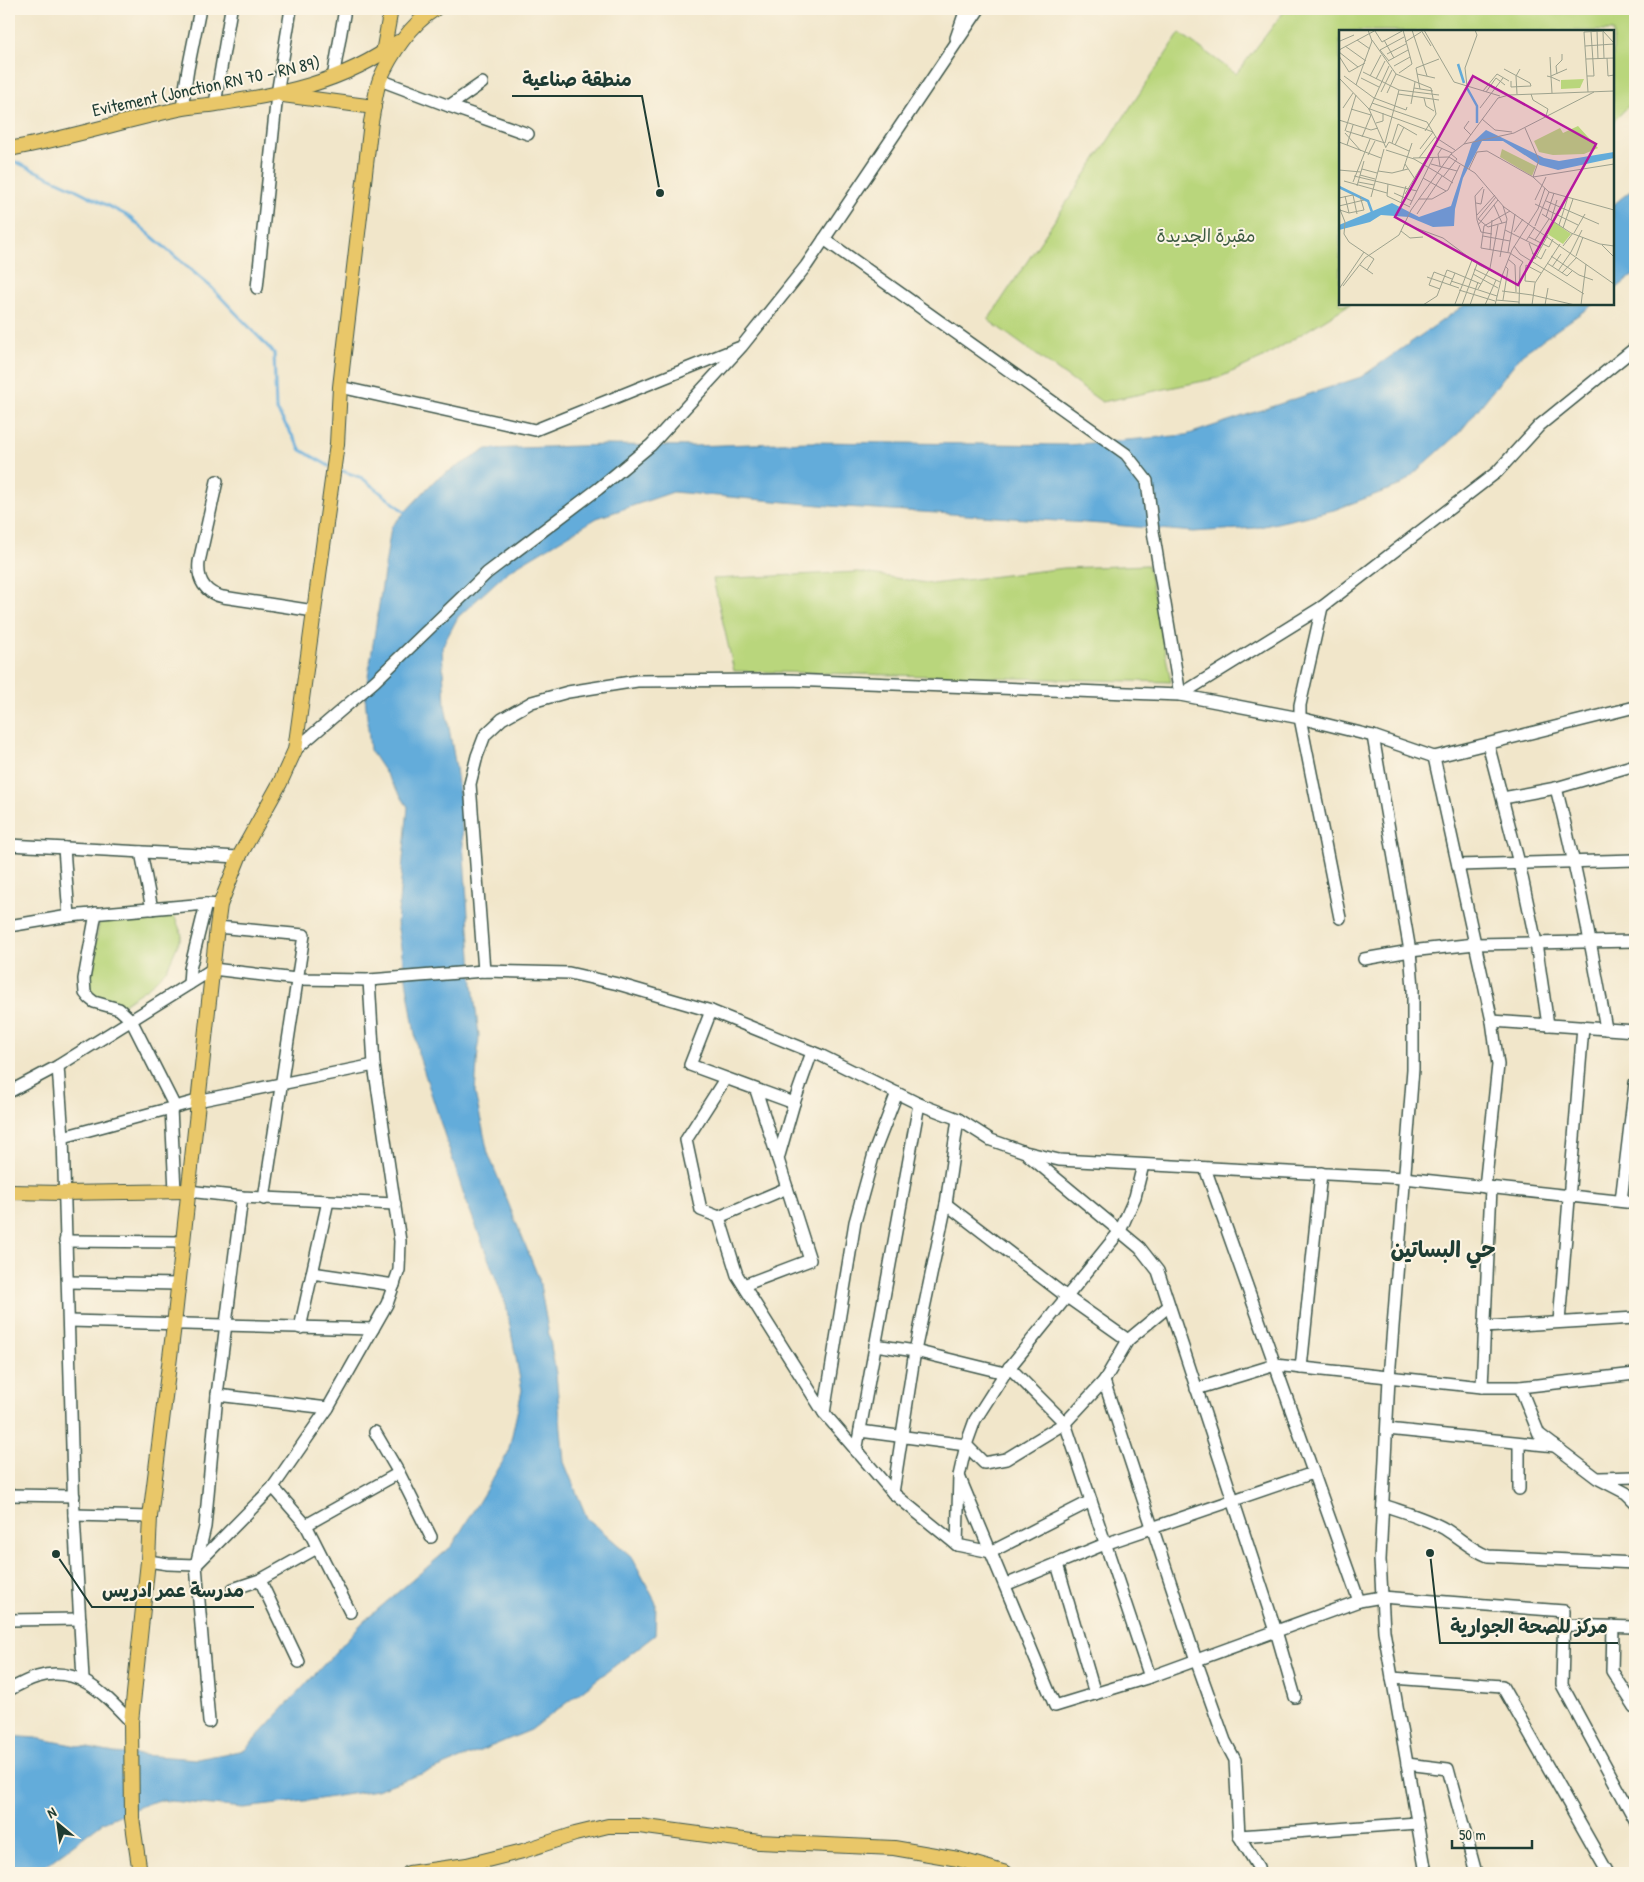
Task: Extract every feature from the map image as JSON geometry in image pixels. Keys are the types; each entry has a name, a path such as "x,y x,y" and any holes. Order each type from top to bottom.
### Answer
{"main road":[{"path":"383,53 391,9"},
{"path":"140,1873 132,1818 130,1726 148,1561 150,1518 178,1284 182,1242 182,1191 197,1101 220,905 239,857 280,783 295,750 337,444 340,387 374,107 380,80 402,39 427,14 435,9"},
{"name":"Evitement (Jonction RN 70 - RN 89)","path":"9,149 43,143 117,122 182,108 277,94 333,78 383,53 402,39"},
{"path":"277,94 374,107"},
{"path":"9,1192 182,1191"},
{"path":"409,1873 467,1865 524,1851 575,1834 608,1826 639,1826 759,1842 894,1848 958,1859 1006,1873"}],"street":[{"path":"182,108 200,9"},
{"path":"215,104 231,9"},
{"path":"257,288 277,94 291,9"},
{"path":"333,78 345,9"},
{"path":"951,51 966,9"},
{"path":"295,750 374,681 487,574 598,489 651,445 742,346 806,266 979,9"},
{"path":"380,80 528,134"},
{"path":"449,106 482,83"},
{"path":"824,239 1126,454 1142,474 1147,481 1153,531 1180,695"},
{"path":"340,387 535,430 742,346"},
{"path":"1180,695 1322,607 1497,472 1540,425 1635,348"},
{"path":"217,481 199,562 199,578 203,585 208,591 223,598 314,611"},
{"path":"1322,607 1300,705 1300,718 1340,918"},
{"path":"480,971 470,784 477,756 485,735 502,718 532,702 568,692 637,681 789,680 1180,695 1300,718 1373,736 1434,757 1635,707"},
{"path":"1373,736 1410,950 1413,988 1413,1069 1389,1378 1380,1560 1384,1632 1426,1873"},
{"path":"1488,744 1519,863 1536,943 1548,1025"},
{"path":"1434,757 1492,1021 1498,1065 1488,1187 1482,1387"},
{"path":"1502,798 1556,788 1635,765"},
{"path":"1556,788 1575,862 1606,1029"},
{"path":"9,845 239,857"},
{"path":"64,848 69,916"},
{"path":"141,852 152,909"},
{"path":"1458,865 1635,860"},
{"path":"9,926 96,913 206,904 220,905"},
{"path":"189,984 190,969 206,904"},
{"path":"96,913 84,979 85,993 94,1002 119,1008 131,1020 173,1108 182,1191 264,1199 395,1204"},
{"path":"217,927 304,935 264,1199"},
{"path":"1364,959 1410,950 1475,944 1635,941"},
{"path":"9,1092 58,1066 213,969 296,979 369,980 386,977 480,971 569,973 618,984 711,1011 812,1052 919,1104 958,1119 991,1140 1025,1152 1059,1160 1404,1178 1635,1203"},
{"path":"148,1561 196,1565 272,1487 328,1408 387,1304 399,1270 400,1241 374,1066 369,980"},
{"path":"711,1011 690,1065 794,1104"},
{"path":"1492,1021 1635,1031"},
{"path":"1559,1322 1582,1027"},
{"path":"778,1159 812,1052"},
{"path":"58,1066 63,1137 65,1241 70,1321 74,1515 83,1679"},
{"path":"63,1137 197,1101 374,1066"},
{"path":"725,1079 686,1140 700,1210 719,1217 787,1188"},
{"path":"1621,1201 1635,1083"},
{"path":"744,1285 810,1260 756,1090"},
{"path":"824,1413 855,1222 875,1150 898,1093"},
{"path":"856,1452 919,1104"},
{"path":"893,1493 915,1351 946,1204 958,1119"},
{"path":"1025,1152 1140,1248 1158,1271 1296,1697"},
{"path":"957,1545 959,1476 966,1445 975,1420 1007,1370 1120,1231 1135,1197 1143,1165"},
{"path":"1205,1168 1359,1601"},
{"path":"1301,1368 1321,1174"},
{"path":"209,1722 196,1565 205,1527 217,1395 242,1197"},
{"path":"300,1328 328,1201"},
{"path":"946,1204 1067,1297 1128,1340"},
{"path":"719,1217 737,1275 824,1413 893,1493 957,1545 991,1552 1091,1501"},
{"path":"65,1241 182,1242"},
{"path":"312,1273 394,1285"},
{"path":"68,1282 178,1284"},
{"path":"860,1431 966,1445 984,1463 1006,1459 1065,1423 1104,1381 1128,1340 1169,1306"},
{"path":"1484,1327 1635,1318"},
{"path":"70,1321 373,1329"},
{"path":"875,1345 915,1351 1007,1370 1065,1423 1150,1677"},
{"path":"1196,1389 1275,1365 1482,1387 1520,1387 1635,1374"},
{"path":"1104,1381 1196,1660 1225,1741 1235,1760 1239,1836 1258,1867 1259,1873"},
{"path":"1520,1387 1539,1434 1597,1478 1626,1493 1635,1502"},
{"path":"217,1395 328,1408"},
{"path":"1387,1429 1555,1446"},
{"path":"375,1432 399,1473 431,1537"},
{"path":"1519,1488 1520,1442"},
{"path":"1004,1585 1105,1544 1313,1472"},
{"path":"306,1526 399,1473"},
{"path":"959,1476 1055,1706 1150,1677 1359,1601 1382,1597 1564,1611 1562,1686 1635,1820"},
{"path":"1597,1478 1635,1478"},
{"path":"272,1487 306,1526 350,1612"},
{"path":"9,1495 74,1496"},
{"path":"1382,1505 1417,1516 1444,1529 1472,1549 1488,1556 1635,1563"},
{"path":"74,1515 150,1518"},
{"path":"234,1589 260,1580 317,1548"},
{"path":"1057,1564 1095,1694"},
{"path":"260,1580 299,1662"},
{"path":"9,1620 80,1619"},
{"path":"1563,1625 1635,1627"},
{"path":"1613,1626 1612,1671 1635,1707"},
{"path":"9,1690 35,1677 48,1674 66,1674 83,1679 107,1697 130,1726"},
{"path":"1392,1678 1502,1686 1608,1873"},
{"path":"1406,1764 1448,1769 1476,1873"},
{"path":"1239,1836 1417,1823"}],"green space":[{"name":"مقبرة الجديدة","path":"1286,9 1626,9 1635,12 1635,99 1614,121 1614,30 1339,30 1339,305 1348,305 1261,359 1218,378 1102,402 988,320 1180,33 1236,74"},
{"path":"1148,565 1171,682 734,671 713,579 858,572 932,584 1064,568"},
{"path":"173,913 182,935 167,969 150,986 122,1005 93,997 87,989 100,919 109,916"}],"water":[{"path":"1635,187 1635,274 1614,290 1614,204"},
{"path":"1465,305 1593,305 1522,354 1460,432 1401,485 1334,510 1255,528 1193,532 831,506 673,492 597,518 507,572 458,617 442,647 445,705 460,801 473,985 479,1036 475,1093 488,1153 539,1279 556,1374 564,1462 587,1518 632,1557 656,1603 655,1635 531,1730 441,1767 376,1790 313,1800 243,1808 160,1800 103,1822 37,1872 9,1873 9,1736 36,1738 114,1753 197,1759 245,1750 363,1622 452,1546 508,1453 522,1390 506,1305 464,1195 418,1053 397,923 408,807 370,750 365,696 391,527 436,479 487,449 809,442 1068,445 1186,435 1361,377"}],"waterway":[{"path":"9,159 69,186 128,216 212,288 274,353 276,409 301,450 329,466"},
{"path":"337,469 362,478 405,512"}],"place":[{"name":"منطقة صناعية","path":"660,193"},
{"name":"مركز للصحة الجوارية","path":"1430,1553"},
{"name":"مدرسة عمر ادريس","path":"56,1554"}],"district":[{"name":"حي البساتين","path":"1443,1249"}]}
